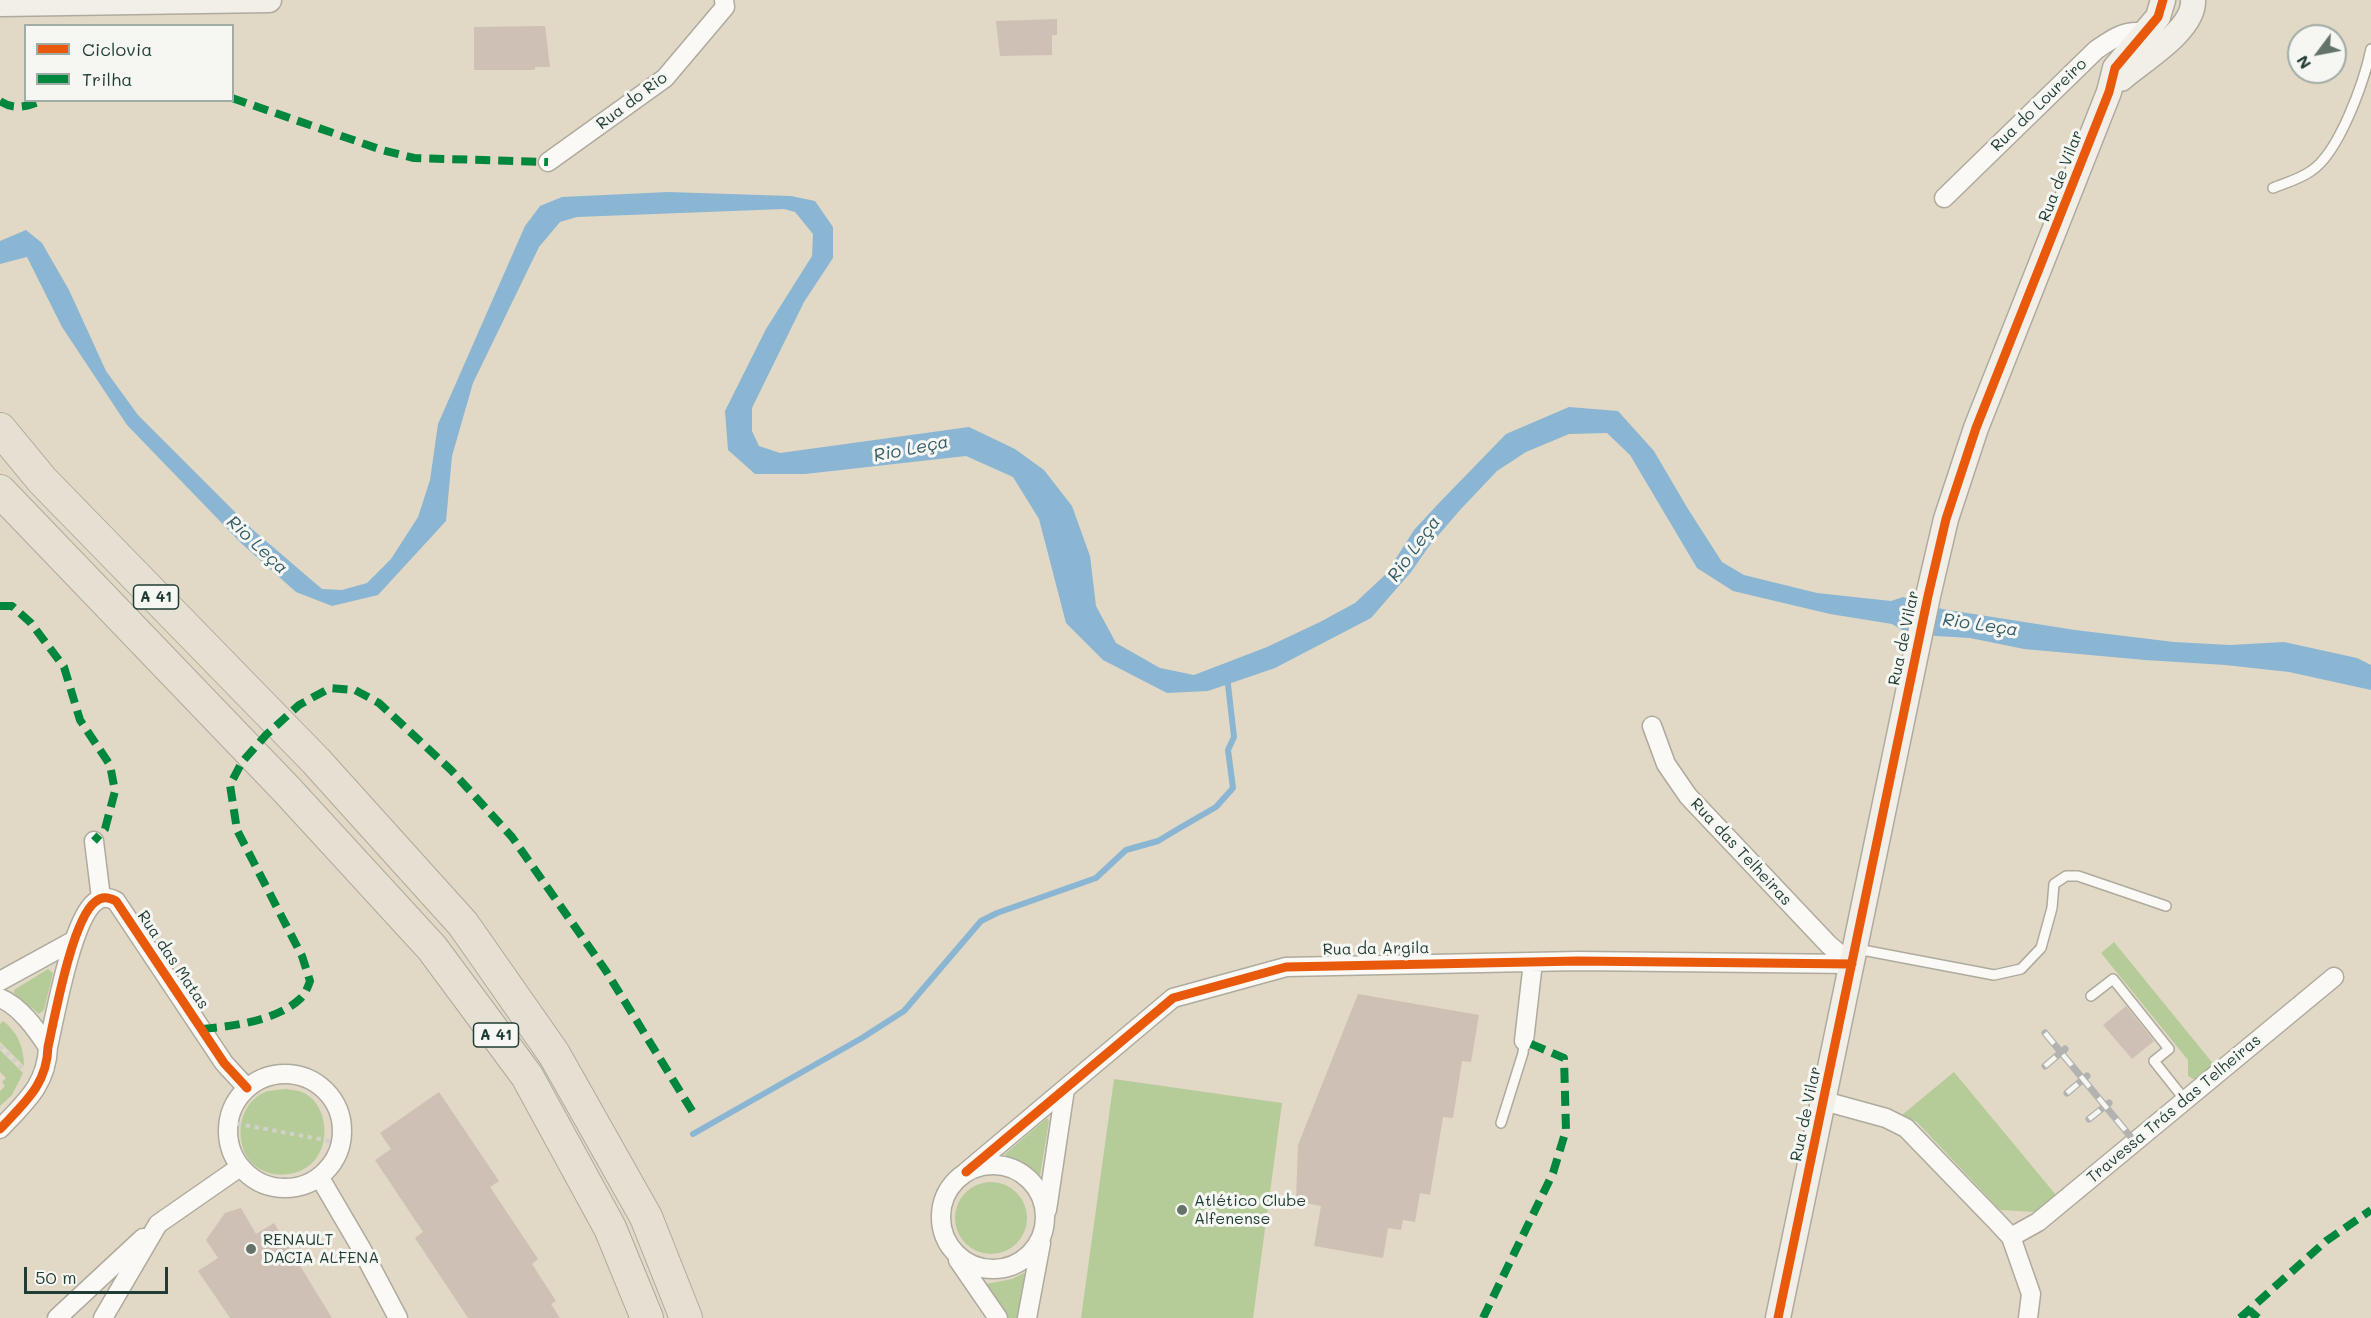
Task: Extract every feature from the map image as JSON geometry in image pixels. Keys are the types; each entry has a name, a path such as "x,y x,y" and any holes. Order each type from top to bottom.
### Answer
{"highway":[{"name":"A 41","path":"0,429 42,480 316,760 463,924 554,1054 646,1217 686,1318"},
{"name":"A 41","path":"0,491 287,790 432,948 527,1076 610,1228 647,1318"}],"street":[{"path":"0,4 67,1 269,0"},
{"name":"Rua do Rio","path":"548,162 666,78 725,8 724,0"},
{"name":"Rua de Vilar","path":"1778,1318 1946,519 1976,428 2109,92 2115,68 2158,17 2163,0"},
{"name":"Rua de Vilar","path":"2109,92 2176,34 2188,17 2193,0"},
{"name":"Rua do Loureiro","path":"1944,198 2096,50 2112,39 2132,31 2145,33"},
{"name":"Rua das Telheiras","path":"1652,726 1666,764 1688,796 1829,945 1854,956"},
{"path":"0,1129 32,1094 44,1075 48,1063 48,1047 74,940 89,908 101,898 94,841"},
{"name":"Rua das Matas","path":"101,898 108,897 116,901 224,1063 247,1088"},
{"path":"0,981 74,940"},
{"name":"Rua da Argila","path":"998,1318 949,1246 942,1230 940,1213 944,1197 954,1182 1173,998 1286,967 1854,956"},
{"path":"1524,1041 1533,962"},
{"name":"Travessa Trás das Telheiras","path":"2012,1237 2038,1222 2334,977"},
{"path":"0,998 8,1001 28,1020 48,1047"},
{"path":"278,1074 295,1075 312,1080 326,1090 335,1102 342,1124 341,1146 333,1164 320,1178 304,1186 286,1189 269,1187 253,1179 240,1167 232,1153 228,1138 228,1122 235,1104 247,1088 261,1078 278,1074"},
{"path":"1027,1318 1065,1089"},
{"path":"1824,1101 1887,1119 1906,1128 2012,1237 2031,1294 2028,1318"},
{"path":"949,1246 960,1258 975,1267 991,1270 1008,1268 1023,1261 1035,1249 1044,1226 1043,1202 1036,1187 1025,1176 1012,1168 996,1165 981,1166 966,1172"},
{"path":"57,1318 158,1224 240,1167"},
{"path":"320,1178 398,1318"},
{"path":"103,1318 158,1224"}],"lane":[{"path":"2272,188 2310,172 2326,159 2368,80 2371,50"},
{"path":"1854,956 1994,975 2020,969 2041,948 2052,908 2054,884 2066,876 2078,876 2166,906"},
{"path":"2091,996 2113,979 2169,1049 2154,1061 2185,1100"},
{"path":"1501,1124 1523,1053 1524,1041"}],"path":[{"path":"0,1046 25,1071"},
{"path":"228,1122 325,1140 341,1146"}],"green space":[{"path":"2114,942 2215,1066 2197,1081 2188,1076 2188,1060 2101,953"},
{"path":"48,969 53,973 44,1010 39,1014 14,993 14,990"},
{"path":"3,1021 13,1030 19,1041 24,1066 0,1042 0,1024"},
{"path":"0,1050 23,1073 12,1095 0,1106 0,1091 5,1086 2,1082 6,1078 0,1072"},
{"path":"1954,1072 2056,1195 2035,1212 2000,1210 1917,1122 1902,1115"},
{"name":"Atlético Clube Alfenense","path":"1114,1079 1282,1103 1253,1318 1081,1318"},
{"path":"286,1089 302,1092 312,1098 318,1106 324,1124 323,1144 314,1161 306,1168 296,1172 274,1174 255,1166 248,1158 241,1140 242,1122 253,1100 268,1091"},
{"path":"1047,1118 1049,1121 1040,1176 1022,1162 1004,1155"},
{"path":"998,1182 1017,1192 1025,1204 1027,1218 1025,1232 1017,1244 1005,1252 984,1254 965,1244 957,1232 955,1211 965,1192 977,1184"},
{"path":"1026,1274 1020,1318 1008,1318 986,1284 1012,1279"}],"water":[{"name":"Rio Leça","path":"668,192 791,196 815,201 833,227 833,258 804,302 752,408 752,431 759,446 780,453 969,427 1015,449 1044,470 1072,506 1090,556 1096,606 1116,643 1160,668 1194,675 1267,647 1355,603 1386,574 1414,530 1506,434 1569,407 1618,411 1654,451 1722,562 1744,575 1817,593 1891,601 1903,597 1942,609 2075,630 2174,642 2230,645 2284,642 2357,658 2371,665 2371,690 2289,672 2024,649 1970,638 1936,636 1902,630 1892,624 1830,614 1733,591 1697,568 1630,455 1607,433 1569,434 1526,452 1497,471 1430,545 1411,572 1371,618 1275,668 1208,691 1167,693 1103,660 1066,623 1039,519 1013,477 966,456 805,474 755,474 728,450 725,411 766,329 812,256 813,234 795,212 784,209 577,217 560,222 539,247 473,383 452,456 446,521 378,595 332,606 296,592 242,544 127,425 62,327 27,257 0,264 0,241 26,230 42,243 69,290 106,371 138,415 252,529 322,589 342,590 367,583 391,559 418,517 430,480 438,424 525,226 540,206 562,197"}],"building":[{"path":"1057,19 1057,35 1052,35 1052,55 1000,56 996,21"},
{"path":"545,26 550,67 535,67 535,70 474,70 474,27"},
{"path":"1358,994 1479,1015 1471,1062 1462,1061 1453,1118 1443,1117 1430,1195 1420,1193 1415,1222 1403,1220 1401,1230 1388,1228 1383,1258 1314,1246 1321,1206 1296,1201 1298,1145"},
{"path":"2126,1006 2154,1041 2132,1059 2103,1025"},
{"path":"439,1092 499,1181 490,1187 538,1259 532,1264 556,1301 551,1304 560,1318 468,1318 415,1238 423,1232 375,1160 391,1149 380,1133"},
{"path":"241,1208 256,1234 274,1223 332,1318 230,1318 198,1271 218,1258 206,1240 225,1213"}],"waterway":[{"path":"693,1134 862,1038 904,1011 981,921 997,913 1096,878 1126,850 1158,841 1216,807 1233,788 1228,750 1234,737 1227,676"}],"railway":[{"path":"2045,1033 2130,1136"},
{"path":"2045,1066 2065,1049"},
{"path":"2067,1093 2087,1076"},
{"path":"2089,1119 2109,1103"}],"marked path":[{"path":"234,99 382,150 414,158 548,162"},
{"path":"0,101 16,107 38,102"},
{"path":"0,606 12,606 31,623 64,667 80,720 110,765 115,791 105,829 94,841"},
{"path":"202,1029 241,1024 280,1012 301,998 307,988 310,981 302,956 237,830 230,785 242,762 266,735 299,705 330,688 355,690 379,703 451,770 512,837 606,971 694,1114"},
{"path":"1483,1318 1553,1173 1566,1130 1564,1058 1524,1041"},
{"path":"2240,1318 2326,1241 2371,1210"},
{"path":"2249,1310 2258,1318"}],"cycle path":[{"path":"1778,1318 1946,519 1976,428 2109,92 2115,68 2158,17 2163,0"},
{"path":"0,1129 39,1083 47,1060 60,992 72,948 87,912 95,902 103,898 116,901 224,1063 247,1088"},
{"path":"966,1172 1173,998 1286,967 1578,961 1852,964"}],"place":[{"name":"Atlético Clube Alfenense","path":"1182,1210"},
{"name":"RENAULT DACIA ALFENA","path":"251,1249"}]}
